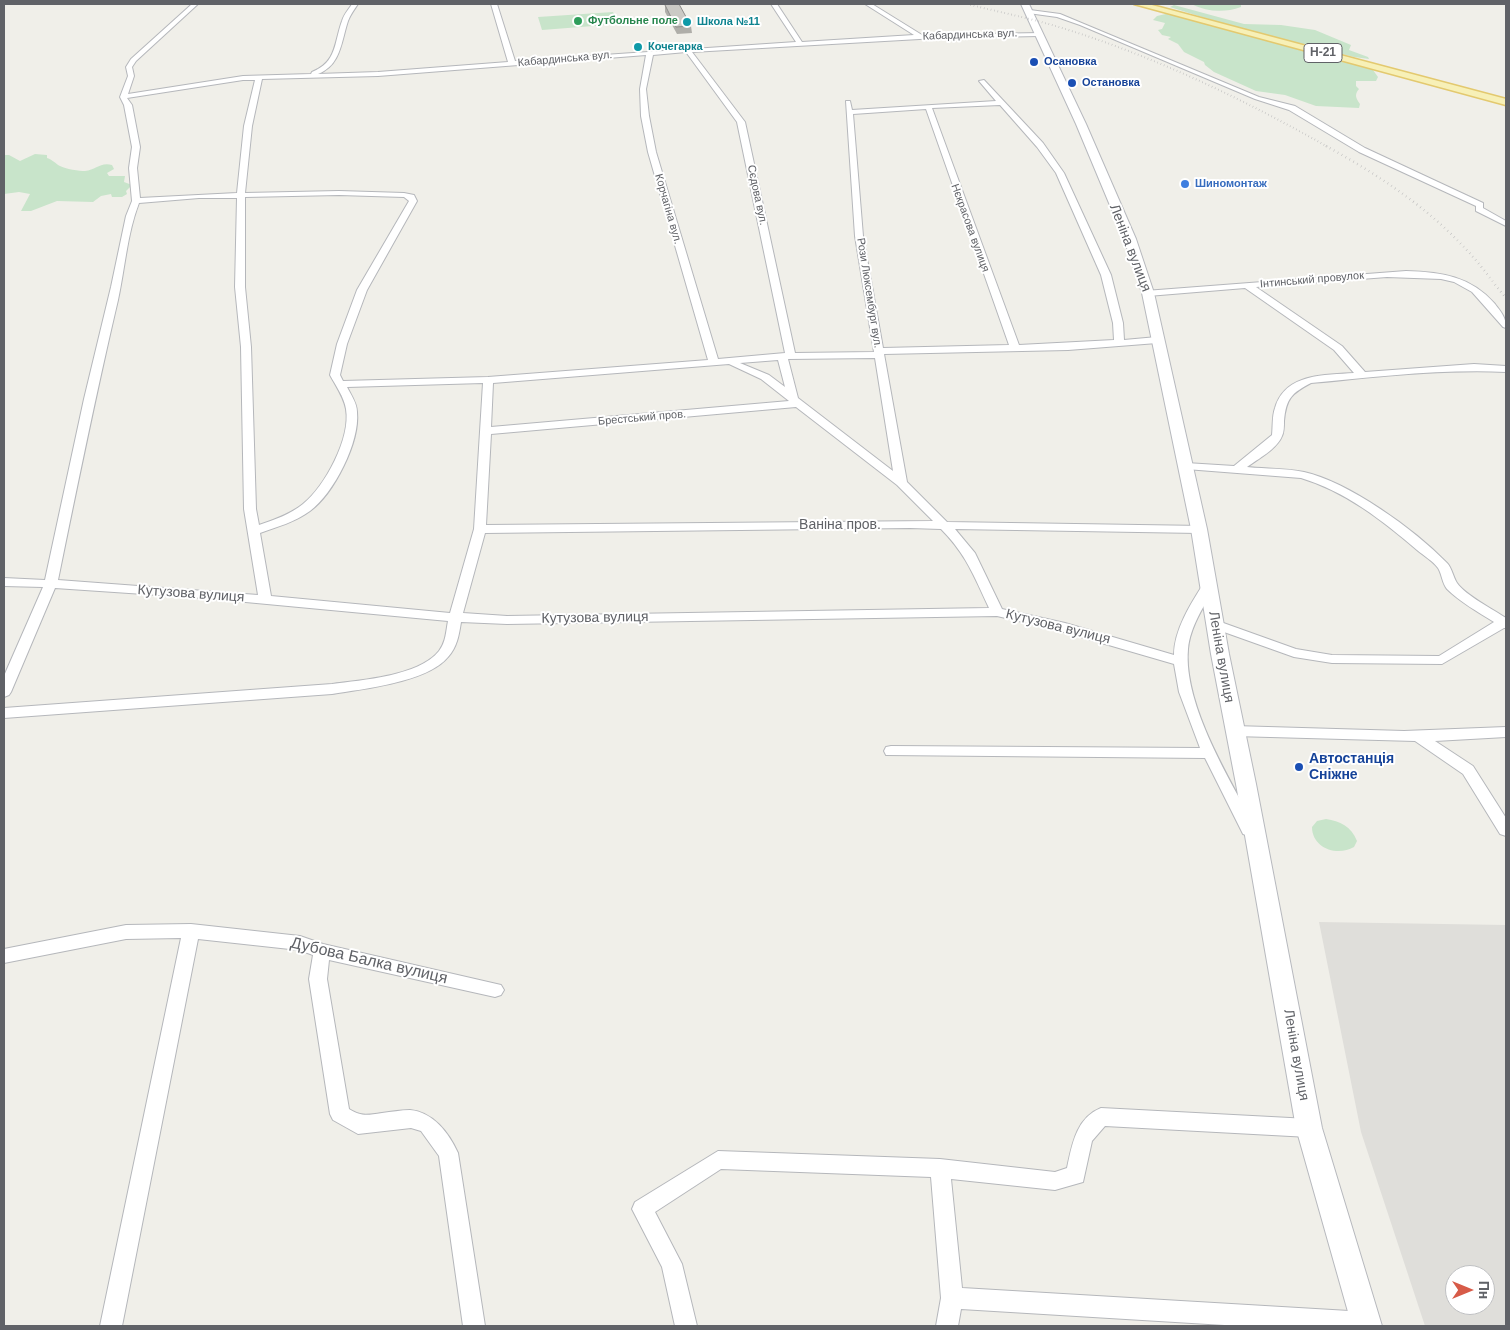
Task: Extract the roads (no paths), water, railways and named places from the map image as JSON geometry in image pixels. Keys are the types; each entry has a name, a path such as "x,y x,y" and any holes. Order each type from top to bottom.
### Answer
{"main road":[{"name":"Н-21","path":"1139,4 1506,102"},
{"name":"Леніна вулиця","path":"1028,8 1082,124 1130,239 1148,293 1199,529 1234,731 1309,1128 1366,1325"}],"street":[{"path":"4,692 51,584 89,399 116,287 130,216 136,201 133,168 136,146 128,105 123,97 131,76 129,67 133,60 195,4"},
{"path":"306,75 324,70 334,61 346,19 355,4"},
{"path":"494,4 512,63"},
{"path":"774,4 800,43"},
{"path":"868,4 921,37"},
{"path":"1028,8 1074,21 1257,98 1292,108 1362,150 1480,205 1479,209 1506,224"},
{"name":"Кабардинська вул.","path":"123,97 229,79 378,74 800,43 1039,34"},
{"name":"Сєдова вул.","path":"688,50 741,122 797,401"},
{"name":"Корчагіна вул.","path":"650,53 643,88 645,116 652,152 714,363"},
{"path":"259,77 248,126 240,195 240,287 246,347 250,509 266,600"},
{"path":"982,81 1051,158 1060,173 1106,275 1118,323 1119,343"},
{"path":"928,106 1002,104"},
{"name":"Рози Люксембург вул.","path":"901,483 859,236 848,107 928,106"},
{"name":"Нєкрасова вулиця","path":"928,106 1015,349"},
{"path":"136,201 240,195 340,193 393,194 411,197 413,201 362,290 342,344 335,375 349,399 352,412 351,427 343,453 326,487 307,508 290,518 254,531"},
{"name":"Інтинський провулок","path":"1247,286 1380,274 1416,274 1458,280 1470,286 1480,295 1506,325"},
{"path":"1148,293 1247,286"},
{"name":"Інтинський провулок","path":"1247,286 1338,348 1361,374"},
{"path":"340,384 488,380 787,357 1015,349 1157,340"},
{"path":"728,362 757,372 901,483 969,554 997,612"},
{"path":"1238,469 1269,445 1277,436 1280,408 1291,390 1309,380 1446,368 1506,369"},
{"path":"4,713 268,695 374,683 402,676 429,666 443,655 451,642 455,618 480,529 488,380"},
{"name":"Брестський пров.","path":"485,431 797,401"},
{"path":"1186,466 1302,475 1323,481 1340,489 1384,518 1414,541 1443,566 1452,586 1504,624 1442,660 1332,659 1294,653 1215,624"},
{"name":"Ваніна пров.","path":"480,529 943,525 1199,529"},
{"name":"Кутузова вулиця","path":"4,582 266,600 455,618 506,620 997,612 1060,626 1180,661"},
{"path":"1209,586 1184,636 1180,661 1182,677 1210,753 1257,845"},
{"path":"1234,731 1451,737 1506,732"},
{"path":"1418,736 1468,770 1506,830"},
{"path":"891,750 1210,753"},
{"path":"111,1326 191,930"},
{"name":"Дубова Балка вулиця","path":"4,956 126,932 191,930 300,943 322,951 496,990"},
{"path":"322,951 318,979 340,1114 358,1126 411,1119 428,1125 448,1153 474,1326"},
{"path":"686,1326 672,1264 642,1209 718,1160 940,1168 1055,1181 1076,1175 1083,1137 1102,1117 1309,1128"},
{"path":"940,1168 952,1298 947,1326"},
{"path":"952,1298 1366,1325"}],"railway":[{"path":"967,4 1088,36 1159,63 1228,94 1328,147"},
{"path":"1326,146 1380,178 1431,216 1468,251 1506,298"}],"place":[{"name":"Футбольне поле","path":"578,21"},
{"name":"Школа №11","path":"687,22"},
{"name":"Кочегарка","path":"638,47"},
{"name":"Осановка","path":"1034,62"},
{"name":"Остановка","path":"1072,83"},
{"name":"Шиномонтаж","path":"1185,184"},
{"name":"Автостанція Сніжне","path":"1299,767"}]}
